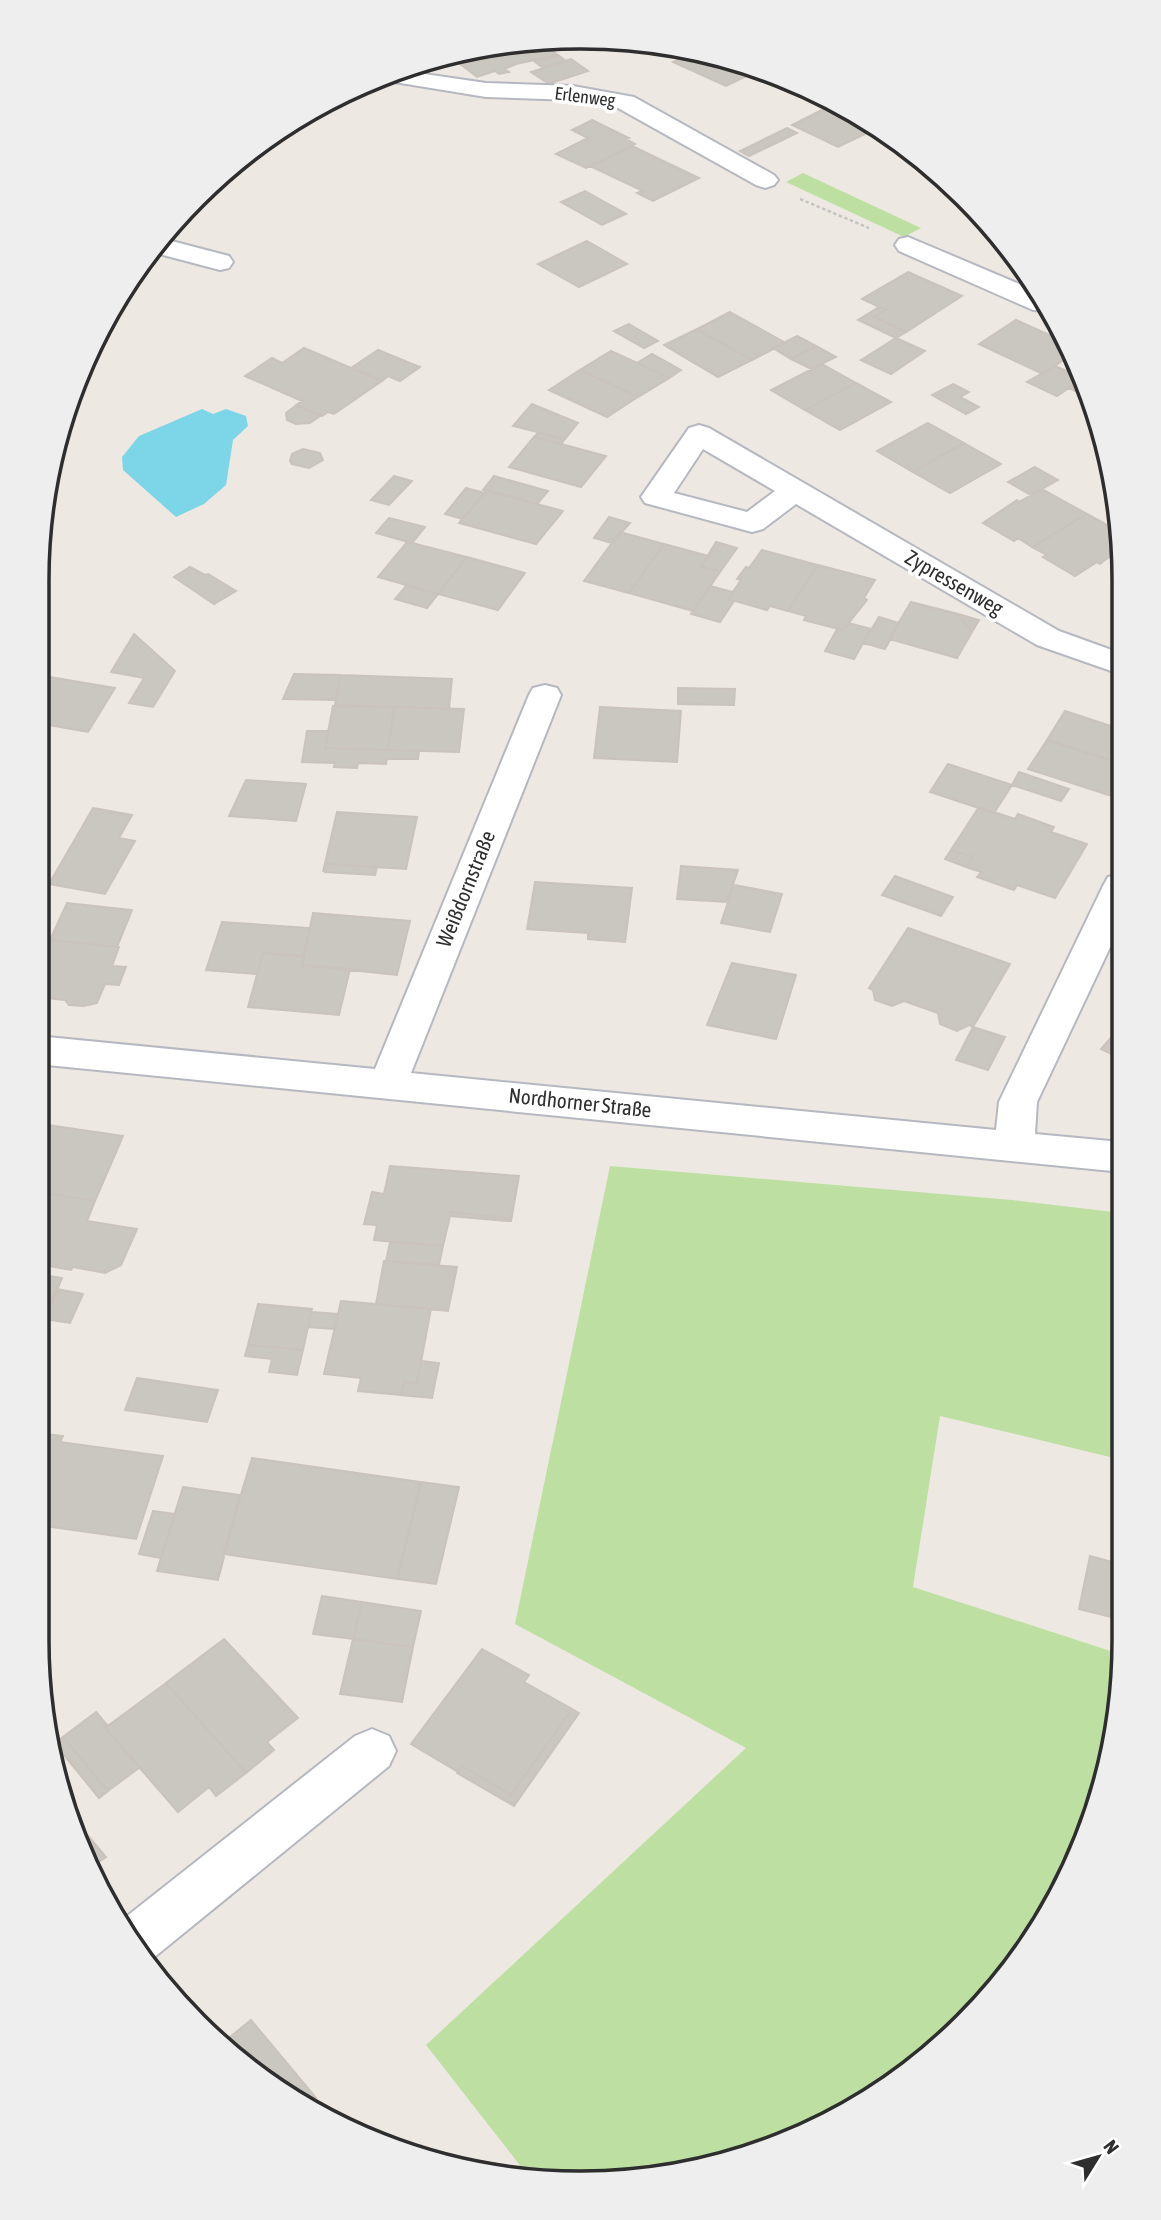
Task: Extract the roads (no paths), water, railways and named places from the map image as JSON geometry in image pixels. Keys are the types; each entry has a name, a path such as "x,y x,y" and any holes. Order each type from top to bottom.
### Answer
{"street":[{"name":"Erlenweg","path":"407,78 486,90 573,93 625,102 765,180"},
{"path":"908,245 1031,299"},
{"path":"167,247 220,262"},
{"name":"Zypressenweg","path":"794,491 1048,638 1112,661"},
{"name":"Weißdornstraße","path":"388,1084 545,695"},
{"path":"1014,1147 1018,1102 1112,905"},
{"name":"Nordhorner Straße","path":"49,1051 1112,1156"},
{"path":"140,1937 372,1751"}],"water":[{"path":"202,409 213,414 226,409 246,416 248,426 233,440 226,485 204,504 176,517 123,470 122,457 139,436"}]}
